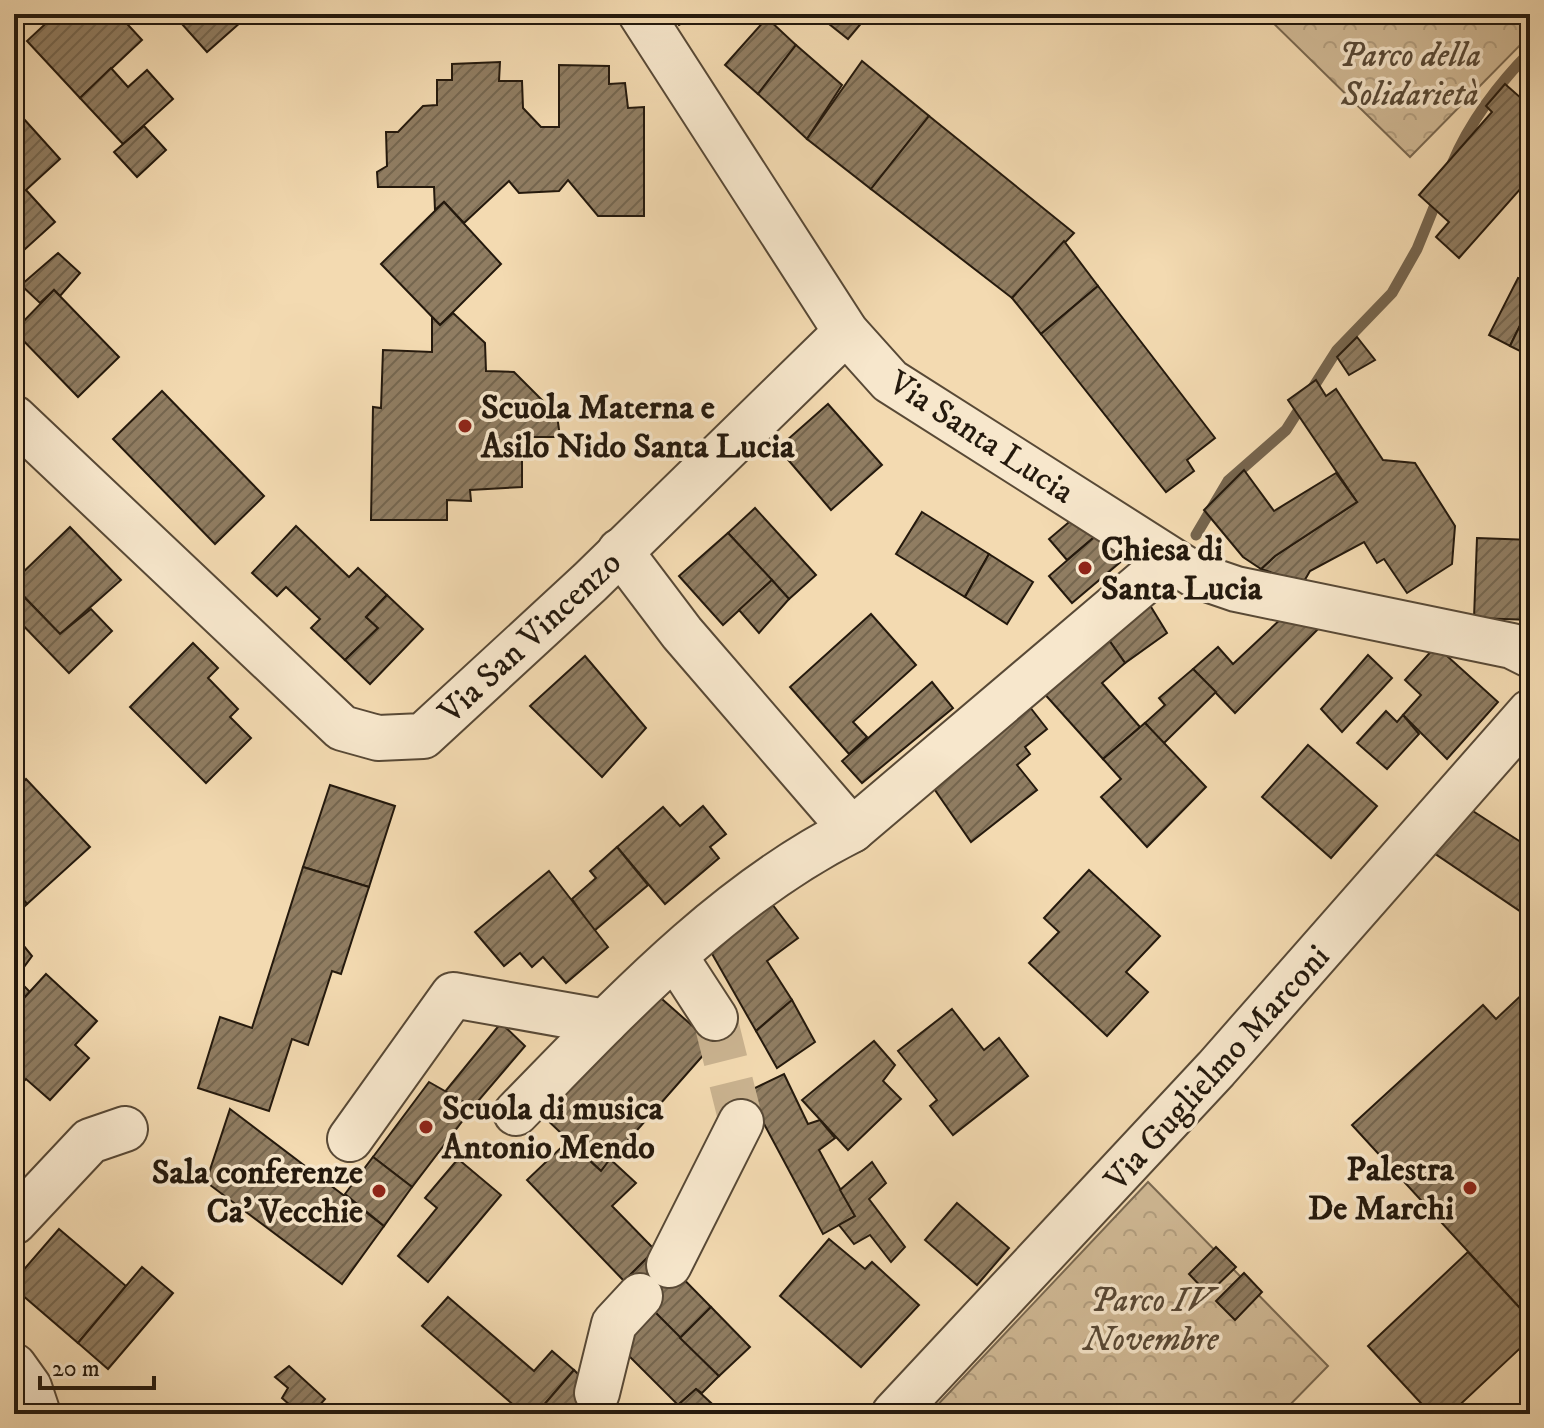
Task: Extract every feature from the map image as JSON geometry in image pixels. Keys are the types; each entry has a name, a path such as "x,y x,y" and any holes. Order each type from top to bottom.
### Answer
{"street":[{"name":"Via Santa Lucia","path":"641,14 846,332 890,381 1195,575 1236,589 1512,646 1530,655"},
{"name":"Via San Vincenzo","path":"14,418 342,728 378,738 423,736 846,332"},
{"path":"620,551 682,633 852,830"},
{"path":"516,1113 605,1022 715,922 804,853 852,830 1170,560"},
{"name":"Via Guglielmo Marconi","path":"894,1414 1216,1069 1530,712"},
{"path":"676,958 715,1018"},
{"path":"350,1139 453,995 559,1017 605,1022"},
{"path":"669,1265 741,1122"},
{"path":"14,1222 90,1141 125,1129"},
{"path":"597,1393 614,1324 640,1296"},
{"path":"14,1366 29,1387 38,1414"}],"green space":[{"name":"Parco della Solidarietà","path":"1264,14 1530,14 1530,35 1410,157"},
{"name":"Parco IV Novembre","path":"1148,1182 1328,1366 1281,1414 929,1414"}],"building":[{"path":"56,14 118,14 142,40 80,98 27,41"},
{"path":"173,14 250,14 207,52"},
{"path":"673,14 699,14 679,25"},
{"path":"828,14 869,14 848,39 824,20"},
{"path":"767,18 796,45 758,94 725,65"},
{"path":"796,45 842,85 807,139 758,94"},
{"path":"862,61 929,116 871,189 807,139"},
{"path":"500,62 499,81 522,81 523,108 541,127 559,127 559,65 609,66 609,84 625,83 628,108 644,107 644,216 598,216 568,180 559,191 519,193 509,181 464,223 444,202 435,210 434,187 378,187 377,172 387,166 386,132 398,132 423,106 437,105 437,80 452,80 452,64"},
{"path":"111,68 128,87 147,70 173,99 123,144 80,98"},
{"path":"1505,84 1530,106 1530,178 1459,258 1436,237 1449,222 1419,195 1492,112 1486,106"},
{"path":"14,108 60,159 26,190 55,222 14,259"},
{"path":"929,116 1074,233 1012,298 871,189"},
{"path":"144,126 166,150 137,177 114,152"},
{"path":"444,202 501,264 440,325 381,264"},
{"path":"1064,241 1098,286 1041,334 1012,298"},
{"path":"58,253 80,273 60,296 54,290 40,303 21,285"},
{"path":"1518,278 1530,284 1530,305 1510,346 1489,335"},
{"path":"1098,286 1215,438 1187,460 1194,471 1166,492 1041,334"},
{"path":"54,290 119,357 78,397 14,331"},
{"path":"1530,305 1530,356 1510,346"},
{"name":"Scuola Materna e Asilo Nido Santa Lucia","path":"453,313 485,343 486,371 514,372 557,415 560,437 522,437 522,487 470,490 471,501 447,500 447,520 371,520 373,407 381,408 383,350 432,352 432,317 440,325"},
{"path":"1357,337 1375,360 1349,375 1337,357"},
{"path":"1316,380 1326,396 1336,389 1383,460 1415,463 1455,526 1452,564 1407,593 1384,559 1377,563 1364,542 1310,571 1303,583 1261,569 1275,556 1357,502 1288,400"},
{"path":"162,391 264,496 215,544 113,439"},
{"path":"828,404 882,465 831,510 778,448"},
{"path":"1244,470 1274,511 1336,473 1357,502 1275,556 1261,569 1243,557 1204,510"},
{"path":"755,508 816,575 789,599 728,533"},
{"path":"922,512 989,554 965,597 896,554"},
{"path":"1081,512 1099,533 1067,560 1049,539"},
{"path":"296,526 349,577 358,568 387,595 366,617 378,628 345,660 311,628 320,619 286,587 277,596 252,573"},
{"path":"70,527 121,580 60,634 14,586 14,581"},
{"path":"728,533 772,580 723,625 679,576"},
{"name":"Chiesa di Santa Lucia","path":"1099,533 1131,553 1072,603 1049,576"},
{"path":"1477,538 1530,540 1530,620 1474,618"},
{"path":"989,554 1033,582 1007,624 965,597"},
{"path":"772,580 789,599 759,633 739,610"},
{"path":"387,595 423,629 370,684 345,660 378,628 366,617"},
{"path":"25,598 60,634 91,609 112,631 69,673 14,616 14,608"},
{"path":"1148,602 1167,633 1125,663 1104,633"},
{"path":"871,614 916,665 853,722 867,737 849,754 790,687"},
{"path":"1284,616 1323,624 1235,713 1193,669 1218,647 1233,664"},
{"path":"1104,633 1125,663 1102,683 1140,727 1103,759 1041,690"},
{"path":"193,643 218,668 208,678 238,709 230,717 251,738 206,783 130,707"},
{"path":"1436,646 1498,702 1447,759 1403,715 1421,695 1405,680"},
{"path":"1368,655 1392,678 1342,732 1321,709"},
{"path":"585,656 646,728 602,777 530,706"},
{"path":"1193,669 1216,692 1163,744 1145,723 1165,705 1159,698"},
{"path":"932,682 953,708 862,783 842,761"},
{"path":"1026,702 1047,729 1025,747 1030,754 1017,765 1037,790 971,842 928,780"},
{"path":"1386,711 1397,722 1403,715 1419,734 1387,769 1357,743"},
{"path":"1145,723 1206,787 1147,847 1101,797 1121,779 1103,759"},
{"path":"1308,745 1377,806 1331,858 1262,797"},
{"path":"26,779 90,847 27,904 14,889 14,792"},
{"path":"330,785 395,806 369,887 303,867"},
{"path":"1462,804 1530,848 1530,918 1425,847"},
{"path":"703,806 726,834 710,847 719,858 665,904 617,847 663,807 680,826"},
{"path":"617,847 648,885 594,931 572,899 596,878 590,871"},
{"path":"303,867 369,887 341,974 332,971 308,1045 292,1039 269,1111 198,1088 220,1017 252,1028"},
{"path":"1089,870 1160,936 1126,972 1148,992 1107,1036 1029,963 1059,932 1044,918"},
{"path":"549,871 608,947 566,983 543,957 532,967 520,953 504,966 475,932"},
{"path":"14,889 27,904 14,917"},
{"path":"769,900 798,938 767,961 792,1000 756,1031 711,952"},
{"path":"19,940 32,956 16,978 30,992 14,1009 14,945"},
{"path":"46,974 97,1021 75,1045 89,1058 50,1100 26,1079 18,1087 14,1084 14,1009"},
{"name":"Palestra De Marchi","path":"1529,988 1530,1319 1352,1125 1483,1005 1496,1019"},
{"path":"654,992 713,1044 601,1171 543,1116"},
{"path":"792,1000 815,1042 777,1068 756,1031"},
{"path":"952,1009 984,1050 999,1038 1028,1076 953,1135 930,1106 937,1100 898,1051"},
{"path":"501,1023 525,1046 473,1107 444,1093"},
{"path":"874,1041 895,1065 883,1081 901,1099 848,1150 802,1100"},
{"path":"784,1074 808,1124 820,1120 835,1138 819,1150 855,1216 823,1234 747,1092"},
{"name":"Scuola di musica Antonio Mendo","path":"429,1082 473,1107 412,1187 373,1157"},
{"path":"230,1109 384,1226 342,1284 206,1182"},
{"path":"568,1141 601,1171 610,1159 636,1183 612,1206 655,1250 624,1281 527,1180"},
{"name":"Sala conferenze Ca' Vecchie","path":"373,1157 412,1187 384,1226 345,1194"},
{"path":"458,1159 501,1195 428,1282 398,1256 437,1208 425,1198"},
{"path":"872,1162 886,1183 869,1199 905,1247 891,1262 870,1235 854,1244 839,1225 855,1216 840,1190"},
{"path":"957,1203 1009,1248 977,1285 925,1240"},
{"path":"59,1229 126,1286 78,1343 14,1288 14,1281"},
{"path":"829,1239 865,1269 872,1262 919,1305 861,1367 780,1296"},
{"path":"1216,1247 1236,1267 1208,1294 1189,1274"},
{"path":"655,1250 711,1307 680,1338 624,1281"},
{"path":"1468,1252 1530,1319 1530,1339 1450,1414 1431,1414 1368,1346"},
{"path":"142,1267 173,1293 108,1369 78,1343"},
{"path":"1244,1273 1262,1292 1235,1320 1216,1301"},
{"path":"448,1297 534,1371 552,1351 574,1370 536,1414 524,1414 422,1326"},
{"path":"650,1307 719,1376 702,1393 696,1389 678,1405 614,1341"},
{"path":"711,1307 750,1347 719,1376 680,1338"},
{"path":"289,1366 325,1399 312,1414 300,1414 282,1398 288,1388 275,1377"},
{"path":"574,1370 618,1414 537,1413"},
{"path":"696,1389 722,1413 669,1414 678,1405"}],"waterway":[{"path":"1452,164 1486,104 1530,52"},
{"path":"1196,535 1228,481 1286,430 1337,350 1392,293 1417,249 1439,195"}],"tunnel":[{"path":"715,1018 741,1122"}],"place":[{"name":"Scuola Materna e Asilo Nido Santa Lucia","path":"465,426"},
{"name":"Chiesa di Santa Lucia","path":"1085,568"},
{"name":"Scuola di musica Antonio Mendo","path":"426,1127"},
{"name":"Palestra De Marchi","path":"1470,1188"},
{"name":"Sala conferenze Ca' Vecchie","path":"379,1191"}]}
